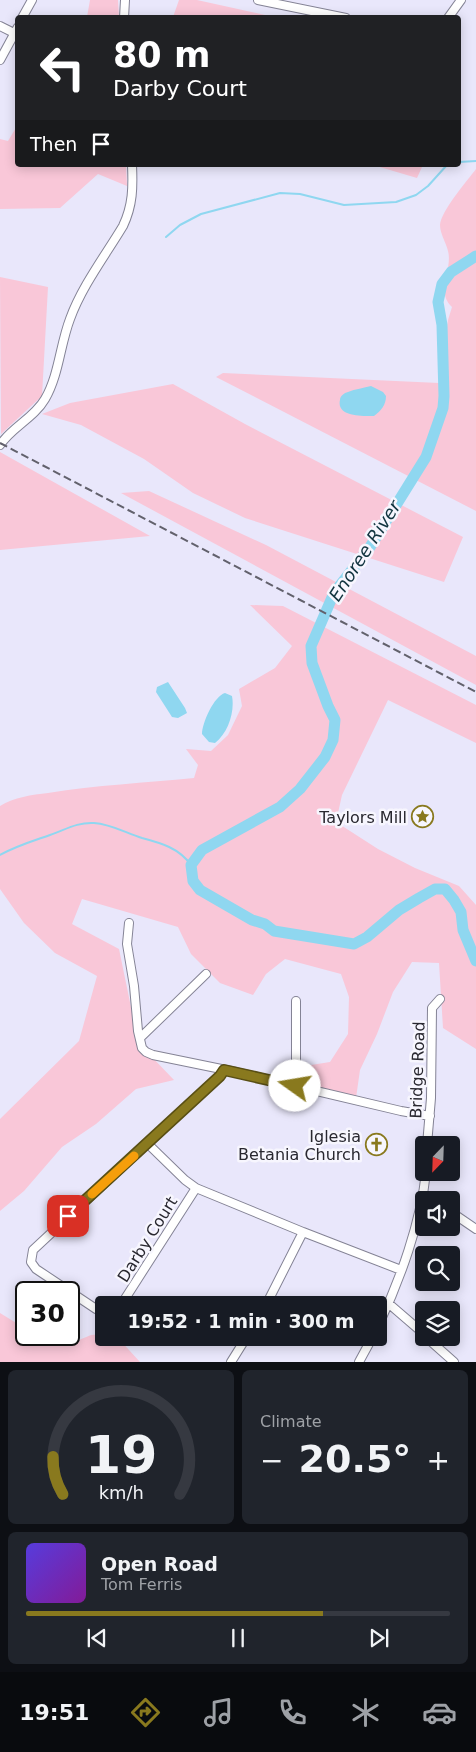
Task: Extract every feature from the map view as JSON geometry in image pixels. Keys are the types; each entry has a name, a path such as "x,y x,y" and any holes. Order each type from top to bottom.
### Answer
{"street":[{"path":"24,15 32,0"},
{"path":"124,15 125,0"},
{"path":"258,0 331,15"},
{"path":"450,15 461,0"},
{"path":"0,26 15,30"},
{"path":"0,60 15,32"},
{"path":"0,445 12,431 39,408 50,389 65,333 74,310 123,226 129,212 132,197 132,167"},
{"path":"128,923 127,944 140,1038 142,1048 149,1054 430,1116"},
{"path":"140,1038 206,974"},
{"name":"Bridge Road","path":"428,1136 432,1008 440,999"},
{"path":"295,1086 296,1001"},
{"path":"95,1308 36,1269 31,1262 32,1252 220,1076 224,1070"},
{"path":"148,1144 196,1188 401,1270"},
{"name":"Darby Court","path":"127,1296 196,1188"},
{"path":"460,1218 476,1229"},
{"path":"415,1227 388,1303 415,1326"},
{"path":"270,1296 302,1232"},
{"path":"231,1362 241,1346"},
{"path":"359,1362 368,1346"},
{"path":"436,1346 454,1362"}],"shaded area":[{"path":"90,0 118,0 119,15 87,15"},
{"path":"179,0 197,0 265,15 174,15"},
{"path":"15,129 15,167 126,167 127,186 98,174 60,208 0,209 0,139 8,141"},
{"path":"380,167 422,167 417,178"},
{"path":"476,169 476,511 216,377 223,373 439,383 448,320 452,307 447,301 445,294 449,258 441,232 441,219 449,204"},
{"path":"0,277 48,287 42,396 1,434"},
{"path":"173,384 245,424 463,537 444,582 245,518 193,493 144,459 81,425 42,414 70,403"},
{"path":"0,452 150,536 0,550"},
{"path":"149,491 266,545 476,656 476,685 121,493"},
{"path":"250,605 283,606 476,705 476,743 388,700 342,795 336,822 378,849 415,868 459,886 476,905 476,1049 443,1028 439,963 412,962 393,992 377,1034 360,1070 356,1098 305,1089 305,1066 330,1062 348,1034 349,997 341,974 285,959 266,974 253,995 220,983 191,954 178,927 82,899 72,924 119,949 139,1046 174,1080 136,1089 96,1124 62,1147 24,1191 0,1211 0,1119 79,1041 97,976 55,953 24,923 0,889 0,806 17,798 66,790 194,778 198,765 186,749 211,751 228,735 242,706 239,689 275,668 292,646"},
{"path":"0,1313 15,1322 15,1346 80,1346 80,1340 95,1335 95,1346 125,1346 140,1362 0,1362"}],"water":[{"path":"371,386 383,392 386,396 384,405 377,414 374,416 358,415 346,413 342,410 340,400 342,395"},
{"path":"168,682 187,713 178,718 172,717 156,692 157,687"},
{"path":"225,693 232,696 230,722 220,739 215,743 209,742 202,734 204,723 213,704"}],"waterway":[{"path":"461,162 476,161"},
{"path":"166,237 180,225 201,214 280,193 300,194 344,205 396,202 416,195 428,186 445,167"},
{"name":"Enoree River","path":"476,256 451,272 442,284 438,302 442,325 443,408 426,457 370,547 334,593 311,646 312,663 335,720 333,740 325,757 300,789 280,807 202,850 191,865 193,881 200,890 252,920 265,924 274,931 354,944 367,937 399,910 435,889 445,889 461,912 463,930 476,961"},
{"path":"0,855 18,846 71,827 94,823 112,827 169,847 181,854 191,865"}],"railway":[{"path":"0,443 476,692"}],"slow traffic":[{"path":"92,1194 134,1156"}],"place":[{"name":"Taylors Mill","path":"423,817"},
{"name":"Iglesia Betania Church","path":"377,1145"}],"route":[{"path":"68,1216 148,1144 220,1076 224,1070 295,1086"}]}
